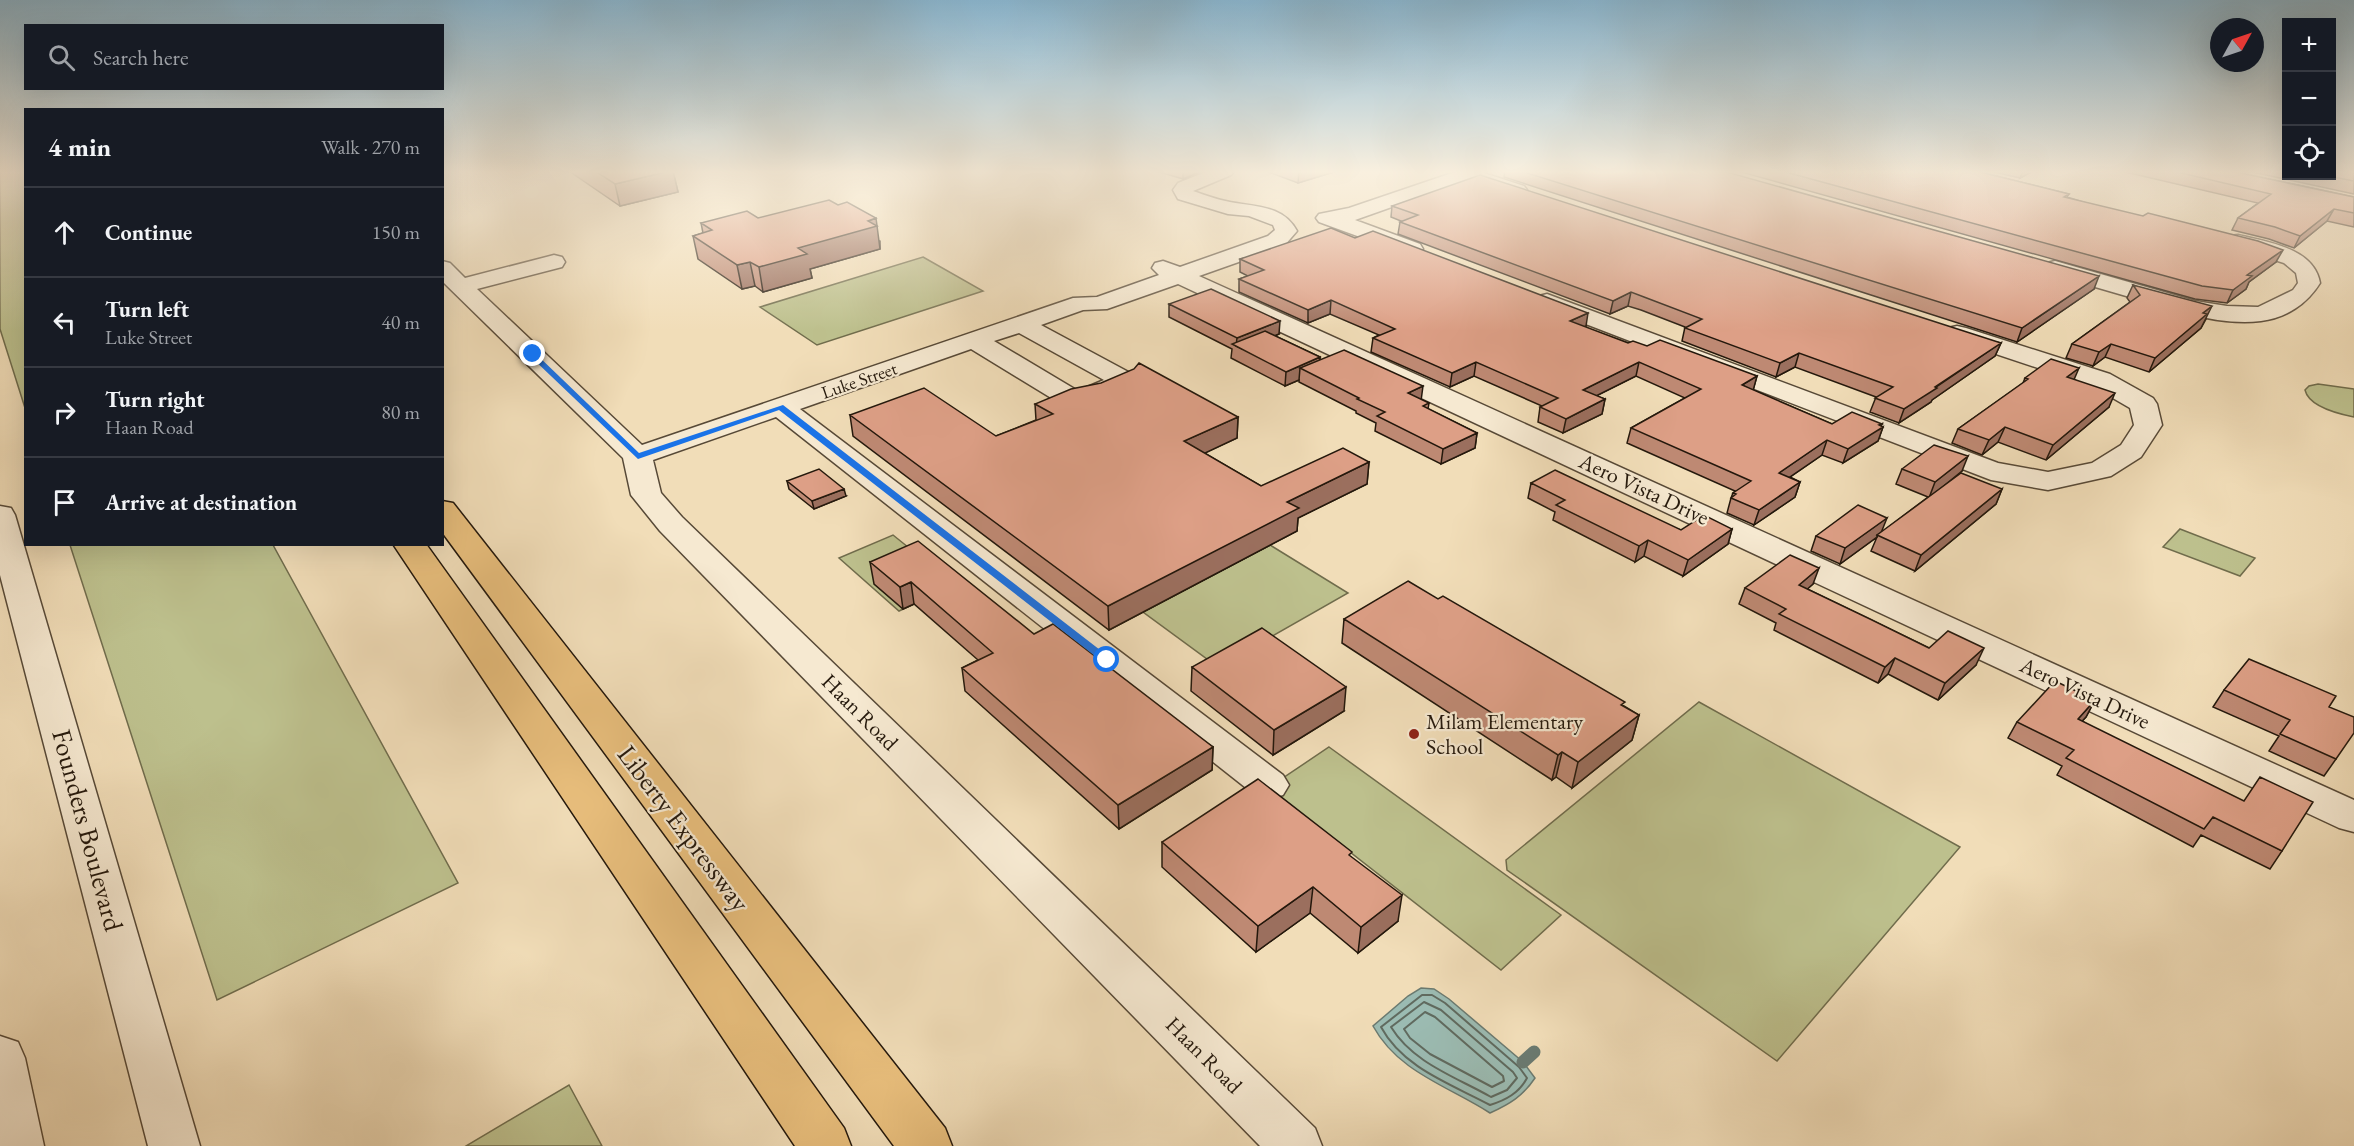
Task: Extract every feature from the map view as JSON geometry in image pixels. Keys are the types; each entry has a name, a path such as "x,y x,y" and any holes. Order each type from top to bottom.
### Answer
{"highway":[{"name":"Liberty Expressway","path":"444,513 926,1146"},
{"path":"410,546 825,1146"}],"street":[{"path":"1252,224 1261,228 1286,231"},
{"name":"Luke Street","path":"638,456 1081,303 1083,295 1171,272 1262,234 1286,231 1306,224"},
{"path":"1348,224 1438,260"},
{"path":"2035,263 2193,308 2227,313 2260,314 2282,306 2301,295 2309,283 2307,271 2292,258 2260,246 2216,235"},
{"path":"452,277 554,262"},
{"name":"Aero Vista Drive","path":"1171,272 2354,817"},
{"path":"452,277 638,456"},
{"path":"1524,292 1991,471 2048,481 2100,470 2132,451 2148,425 2143,404 2101,380 1932,325"},
{"path":"974,340 1076,401 1125,381 1021,324"},
{"path":"780,407 1269,785"},
{"name":"Haan Road","path":"638,456 646,495 671,524 1296,1146"},
{"name":"Founders Boulevard","path":"2,529 72,772 174,1146"},
{"path":"1,1069 18,1146"}],"green space":[{"path":"0,224 24,224 24,405 0,329"},
{"path":"923,257 983,291 817,345 760,307"},
{"path":"2318,384 2354,389 2354,417 2325,409 2312,401 2305,390 2309,386"},
{"path":"2180,529 2255,558 2240,576 2163,547"},
{"path":"893,535 955,585 899,611 839,558"},
{"path":"1270,545 1348,593 1218,667 1143,612"},
{"path":"70,546 274,546 458,883 217,1000"},
{"path":"1699,702 1960,847 1777,1061 1507,870 1506,860"},
{"path":"1329,747 1561,915 1501,970 1268,788"},
{"path":"569,1085 602,1146 466,1146"}],"water":[{"path":"1421,988 1434,989 1449,999 1523,1062 1535,1078 1521,1095 1490,1113 1425,1077 1410,1067 1383,1042 1373,1026"}],"building":[{"path":"703,224 877,226 798,248 807,254 759,267 750,262 737,265 693,236 712,230"},
{"path":"1407,224 1633,224 2001,343 1904,409 1875,398 1893,387 1799,353 1780,363 1685,328 1702,319 1631,292 1613,301"},
{"path":"1692,224 1915,224 2099,276 2022,328"},
{"path":"1977,224 2193,224 2258,241 2283,250 2247,275 2252,276 2233,290 2202,286"},
{"path":"2265,224 2315,224 2300,236"},
{"path":"1331,228 1355,238 1373,231 1588,313 1570,321 1628,343 1633,341 1647,346 1660,340 1757,376 1742,385 1832,424 1852,412 1882,424 1879,425 1883,427 1848,449 1827,440 1779,473 1800,482 1759,510 1731,498 1736,494 1733,493 1751,481 1631,428 1701,389 1639,362 1583,390 1605,399 1566,419 1540,407 1558,398 1476,362 1452,373 1373,338 1395,329 1331,300 1308,310 1239,279 1264,270 1240,259"},
{"path":"2133,285 2212,306 2203,313 2207,314 2155,358 2111,344 2099,352 2072,344 2140,295"},
{"path":"1211,289 1280,321 1237,338 1169,304"},
{"path":"1265,331 1320,357 1286,372 1232,344"},
{"path":"1344,350 1423,386 1408,393 1429,403 1423,406 1477,433 1443,449 1377,416 1385,412 1300,368"},
{"path":"2051,359 2079,368 2067,377 2115,393 2053,445 2005,427 1989,440 1958,429 2028,379 2025,378"},
{"path":"1139,363 1238,417 1184,441 1261,486 1343,448 1369,462 1287,502 1299,508 1108,606 850,415 924,388 996,436 1053,414 1035,404 1071,389 1101,383 1134,369"},
{"path":"1934,445 1968,456 1935,482 1902,469"},
{"path":"819,469 844,489 812,501 787,481"},
{"path":"1555,470 1681,530 1704,515 1732,529 1688,560 1648,540 1639,546 1556,505 1565,500 1531,483"},
{"path":"1961,473 2002,489 1921,555 1877,535"},
{"path":"1858,505 1887,518 1845,548 1816,536"},
{"path":"918,541 1034,634 1053,624 1213,747 1118,805 962,668 993,653 911,582 900,587 870,562"},
{"path":"1790,555 1819,568 1799,585 1929,648 1948,631 1984,648 1945,683 1895,658 1885,667 1779,614 1786,609 1745,588"},
{"path":"1408,581 1438,599 1443,596 1625,702 1621,705 1639,715 1578,762 1562,752 1558,755 1344,619"},
{"path":"1262,628 1346,687 1274,730 1192,667"},
{"path":"2249,659 2336,696 2329,707 2354,717 2354,733 2336,759 2280,734 2290,720 2224,690"},
{"path":"2055,681 2095,700 2078,719 2244,801 2260,777 2313,802 2282,851 2213,817 2204,829 2066,758 2074,750 2017,722"},
{"path":"1258,779 1352,852 1349,855 1402,895 1361,927 1313,887 1258,926 1162,842"}],"waterway":[{"path":"1523,1062 1534,1052"}],"place":[{"name":"Milam Elementary School","path":"1414,734"}],"route":[{"path":"533,354 638,456 780,407 1107,660"}]}
